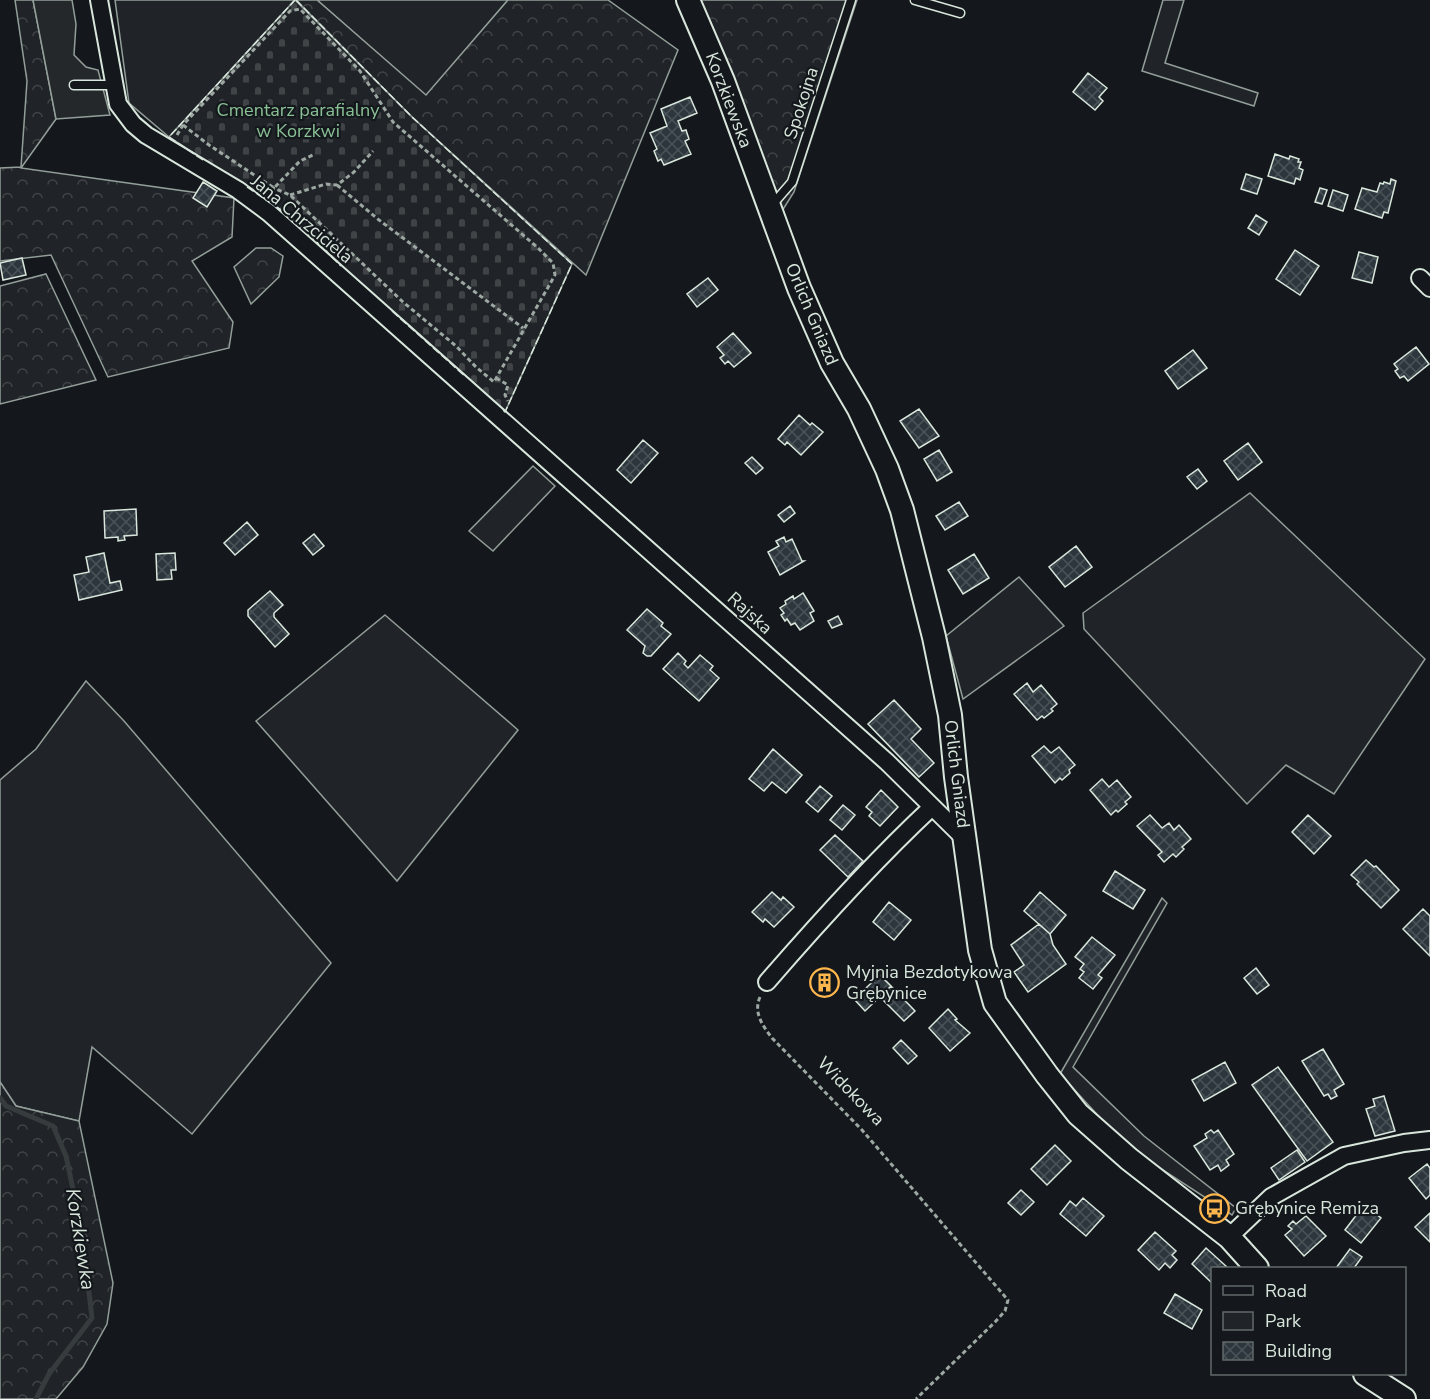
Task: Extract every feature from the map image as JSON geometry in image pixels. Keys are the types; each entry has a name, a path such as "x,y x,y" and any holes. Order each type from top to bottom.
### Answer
{"street":[{"name":"Jana Chrzciciela","path":"99,0 118,104 134,124 146,135 238,190 269,213 505,422"},
{"name":"Korzkiewska","path":"688,0 723,81 768,205"},
{"name":"Orlich Gniazd","path":"768,205 799,288 832,363 860,413 887,469 902,510 934,637 947,704 980,950 994,1003 1078,1114 1129,1159 1229,1237 1255,1267"},
{"name":"Rajska","path":"505,422 887,762 965,839"},
{"path":"766,982 905,832 932,807"},
{"path":"1229,1237 1271,1197 1344,1156 1404,1143 1430,1140"},
{"path":"1367,1375 1404,1399"}],"lane":[{"name":"Spokojna","path":"768,205 792,182 851,0"},
{"path":"915,0 960,13"},
{"path":"74,85 113,85"}],"path":[{"path":"175,139 183,125 290,12 300,9 360,71 393,122 553,263 555,275 494,382 456,346 403,303 290,195 274,188 208,145 183,125"},
{"path":"337,185 354,172 373,151"},
{"path":"268,200 274,188 300,161 313,155"},
{"path":"290,195 326,184 337,185 379,220 523,328"},
{"path":"496,378 508,385 505,395 508,404"},
{"name":"Widokowa","path":"766,982 758,1001 759,1021 772,1038 862,1130 1008,1300 1005,1311 995,1322 916,1399"}],"green space":[{"path":"15,0 33,0 56,119 21,168 234,198 232,237 192,261 233,322 229,348 108,377 51,255 0,261 0,168 21,167 27,81"},
{"path":"115,0 295,0 169,137 129,103"},
{"name":"Cmentarz parafialny w Korzkwi","path":"295,0 412,117 572,264 505,412 403,320 355,283 337,261 290,216 169,137"},
{"path":"296,0 317,0 426,95 508,0 608,0 678,50 586,275 412,117"},
{"path":"317,0 508,0 426,96"},
{"path":"698,0 857,0 794,192 782,211"},
{"path":"1163,0 1184,0 1165,63 1258,93 1254,106 1142,71"},
{"path":"256,248 271,248 283,256 279,277 251,304 234,267"},
{"path":"46,274 96,380 0,404 0,286"},
{"path":"533,466 555,486 493,551 469,531"},
{"path":"1250,493 1425,659 1334,794 1286,765 1247,804 1084,629 1083,613"},
{"path":"1019,577 1064,626 963,699 946,636"},
{"path":"385,615 518,730 397,881 256,721"},
{"path":"86,681 124,721 331,963 192,1134 92,1047 79,1121 16,1106 0,1082 0,780 36,749"},
{"path":"1162,898 1167,903 1073,1067 1144,1136 1236,1208 1232,1215 1126,1146 1060,1074"},
{"path":"0,1082 16,1106 79,1121 113,1283 107,1324 83,1367 56,1399 0,1399"}],"shaded area":[{"path":"33,0 72,0 76,24 74,55 86,67 98,70 110,115 56,119"}],"building":[{"path":"1088,73 1107,88 1099,97 1103,101 1095,110 1073,92"},
{"path":"690,97 697,113 678,121 682,131 686,130 689,139 685,141 691,154 664,165 661,159 658,161 654,151 657,149 650,133 667,126 661,109"},
{"path":"1275,154 1289,159 1290,156 1299,159 1298,162 1301,162 1299,168 1303,170 1300,180 1296,178 1294,184 1268,176"},
{"path":"1246,174 1262,179 1257,194 1241,189"},
{"path":"1391,179 1396,181 1388,213 1384,212 1382,218 1355,209 1362,188 1377,192 1380,183 1390,184"},
{"path":"203,182 217,191 207,207 193,198"},
{"path":"1320,188 1327,190 1322,204 1315,202"},
{"path":"1333,190 1348,195 1343,211 1328,206"},
{"path":"1256,215 1267,222 1259,235 1248,228"},
{"path":"1295,250 1319,266 1300,295 1276,279"},
{"path":"1359,252 1378,257 1372,283 1352,278"},
{"path":"22,258 26,275 3,280 0,263"},
{"path":"708,278 718,290 697,307 687,294"},
{"path":"733,333 751,353 734,367 728,361 725,364 720,358 724,355 717,347"},
{"path":"1416,347 1429,364 1408,381 1404,376 1400,378 1395,371 1398,369 1394,364"},
{"path":"1193,350 1207,368 1178,389 1165,371"},
{"path":"919,409 939,436 919,448 900,421"},
{"path":"799,415 810,425 812,423 823,432 801,455 787,442 785,445 778,439"},
{"path":"643,440 658,453 631,483 617,470"},
{"path":"1248,443 1262,462 1238,480 1224,461"},
{"path":"939,450 952,472 937,481 924,459"},
{"path":"752,457 763,468 756,474 745,463"},
{"path":"1198,469 1207,481 1197,489 1187,477"},
{"path":"959,502 968,516 945,530 936,516"},
{"path":"790,506 795,513 784,522 778,515"},
{"path":"136,509 137,535 124,536 125,540 118,541 118,537 105,538 104,511"},
{"path":"247,522 258,535 235,555 224,543"},
{"path":"314,534 324,546 313,555 303,543"},
{"path":"784,537 786,542 792,539 804,561 780,575 768,552 779,546 776,541"},
{"path":"1076,546 1092,567 1065,587 1049,567"},
{"path":"104,553 110,583 120,581 122,590 79,600 74,575 89,572 86,557"},
{"path":"175,553 176,570 171,570 172,579 157,580 156,554"},
{"path":"974,554 989,578 963,594 948,570"},
{"path":"270,591 283,605 274,613 274,617 289,634 275,647 248,616 248,610"},
{"path":"803,593 814,611 810,613 814,621 800,630 795,623 791,625 787,619 785,621 781,615 784,613 780,608 786,604 785,601 793,596 794,599"},
{"path":"647,609 663,623 661,626 671,634 651,656 643,653 645,646 627,630"},
{"path":"838,616 842,624 832,628 828,621"},
{"path":"678,653 686,661 684,664 688,668 700,655 713,666 710,670 719,678 699,701 663,669"},
{"path":"1027,683 1033,692 1041,685 1057,704 1051,709 1053,711 1044,718 1042,716 1037,720 1014,694"},
{"path":"894,700 921,729 911,739 934,763 919,777 868,724"},
{"path":"1044,746 1051,753 1059,747 1075,765 1069,770 1070,773 1055,783 1032,756"},
{"path":"773,749 802,775 786,793 772,782 764,791 749,779"},
{"path":"1102,779 1109,787 1117,780 1131,797 1125,802 1127,804 1111,815 1090,790"},
{"path":"820,786 832,796 818,812 806,802"},
{"path":"881,790 898,807 880,826 869,816 872,812 866,807"},
{"path":"843,805 855,815 842,830 830,820"},
{"path":"1150,815 1162,828 1169,823 1174,830 1179,825 1191,839 1176,857 1173,854 1164,862 1158,855 1162,852 1137,826"},
{"path":"1308,815 1331,836 1314,854 1292,832"},
{"path":"835,835 863,861 848,877 820,850"},
{"path":"1366,860 1374,867 1376,866 1399,890 1381,908 1351,875"},
{"path":"1115,871 1145,890 1133,909 1103,891"},
{"path":"772,892 781,900 783,897 794,907 774,927 765,919 763,922 752,912"},
{"path":"1040,892 1066,915 1050,934 1024,911"},
{"path":"889,902 911,920 894,940 873,922"},
{"path":"1423,909 1430,916 1430,956 1403,929"},
{"path":"1039,924 1050,934 1053,945 1066,964 1028,992 1014,972 1024,965 1011,945"},
{"path":"1092,937 1115,955 1098,975 1102,978 1093,989 1079,978 1084,972 1080,969 1084,964 1075,957"},
{"path":"1256,968 1269,985 1257,994 1244,978"},
{"name":"Myjnia Bezdotykowa Grębynice","path":"827,969 837,978 822,994 812,985"},
{"path":"880,975 891,986 865,1011 854,999"},
{"path":"891,986 915,1011 904,1021 880,997"},
{"path":"948,1009 957,1019 955,1020 970,1033 950,1051 929,1028"},
{"path":"901,1040 917,1056 908,1064 893,1048"},
{"path":"1323,1049 1344,1084 1334,1090 1337,1096 1331,1099 1328,1094 1324,1096 1302,1061"},
{"path":"1225,1062 1236,1083 1204,1101 1192,1080"},
{"path":"1278,1067 1333,1142 1307,1161 1252,1085"},
{"path":"1384,1096 1395,1131 1375,1136 1366,1109 1375,1106 1373,1099"},
{"path":"1211,1130 1214,1133 1218,1130 1234,1154 1226,1160 1229,1165 1221,1171 1218,1165 1210,1170 1194,1146 1207,1138 1205,1134"},
{"path":"1055,1145 1071,1161 1047,1185 1031,1169"},
{"path":"1297,1150 1305,1162 1279,1180 1271,1168"},
{"path":"1427,1164 1430,1168 1430,1195 1426,1199 1409,1178"},
{"path":"1021,1190 1034,1202 1021,1215 1008,1203"},
{"path":"1083,1198 1104,1216 1086,1236 1060,1214 1070,1201 1076,1206"},
{"path":"1364,1205 1381,1218 1361,1243 1345,1230"},
{"path":"1430,1213 1430,1242 1415,1227"},
{"path":"1306,1216 1326,1236 1304,1256 1285,1235 1292,1229 1288,1226 1293,1221 1296,1224"},
{"path":"1155,1232 1176,1251 1172,1255 1177,1260 1170,1268 1165,1263 1159,1270 1138,1250"},
{"path":"1206,1248 1227,1267 1211,1267 1211,1282 1192,1264"},
{"path":"1350,1249 1362,1257 1355,1267 1337,1267"},
{"path":"1175,1294 1202,1310 1192,1329 1164,1313"}],"waterway":[{"name":"Korzkiewka","path":"0,1098 6,1106 53,1126 66,1156 82,1232 92,1318 49,1374 36,1399"}],"fence":[{"path":"203,160 169,137 295,0"},
{"path":"296,0 412,117 572,264 505,412 502,409"},
{"path":"247,187 290,216 341,266"},
{"path":"392,311 466,377"}],"place":[{"name":"Myjnia Bezdotykowa Grębynice","path":"825,982"},
{"name":"Grębynice Remiza","path":"1214,1208"}]}
